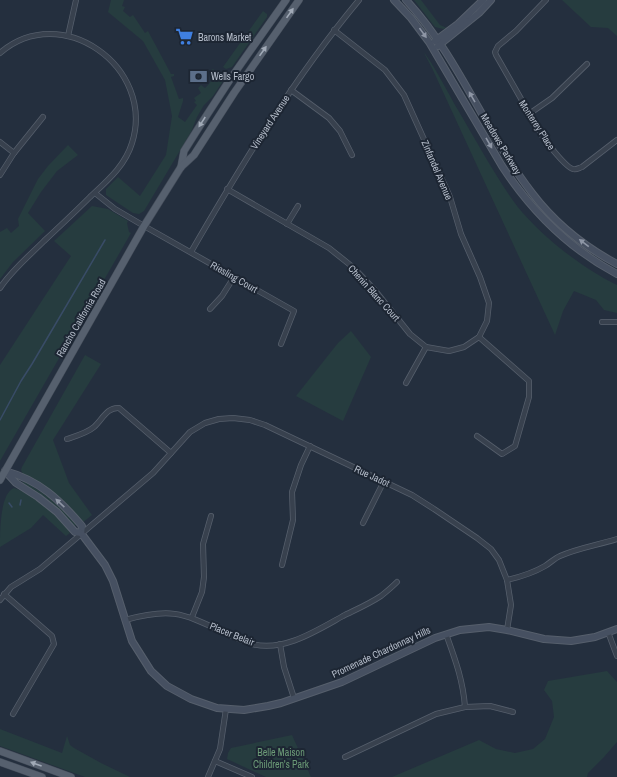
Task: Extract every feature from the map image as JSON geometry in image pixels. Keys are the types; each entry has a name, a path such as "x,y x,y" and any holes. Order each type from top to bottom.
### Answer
{"main road":[{"name":"Rancho California Road","path":"181,167 184,151 231,78 286,0"},
{"name":"Rancho California Road","path":"0,480 144,226 181,167 194,155 234,93 299,0"},
{"path":"210,130 212,119 232,87 231,78"},
{"path":"0,752 71,777"},
{"path":"0,762 42,777"}],"street":[{"path":"68,36 76,0"},
{"name":"Vineyard Avenue","path":"192,252 227,189 291,90 334,30 359,0"},
{"name":"Meadows Parkway","path":"394,0 411,18 432,47 502,166 532,207 550,226 576,249 617,274"},
{"name":"Meadows Parkway","path":"406,0 420,15 439,42 505,153 533,194 566,228 592,249 617,264"},
{"path":"439,42 483,0"},
{"path":"432,47 474,17 490,0"},
{"name":"Monterey Place","path":"546,0 496,49 496,55 529,114 552,149 568,166 574,169 582,167 617,140"},
{"name":"Zinfandel Avenue","path":"334,30 385,70 404,95 450,197 461,234 489,303 487,321 479,337"},
{"path":"0,53 16,42 45,34 68,36 86,42 100,50 111,59 127,80 135,105 136,119 135,131 128,154 116,173 21,262 0,288"},
{"path":"529,114 552,98 587,64"},
{"path":"291,90 329,118 340,132 352,155"},
{"path":"0,175 14,153 43,117"},
{"path":"0,142 14,153"},
{"name":"Chenin Blanc Court","path":"227,189 329,248 354,268 373,288 410,334 426,348"},
{"name":"Riesling Court","path":"95,193 115,209 294,311 282,344"},
{"path":"287,224 298,206"},
{"path":"210,309 222,296 234,277"},
{"path":"602,322 617,322"},
{"path":"406,383 426,348 449,351 464,347 479,337 529,381 529,397 515,446 502,454 477,436"},
{"path":"67,439 94,427 109,410 119,408 171,453"},
{"name":"Rue Jadot","path":"0,600 11,587 40,569 153,472 190,432 205,423 219,419 234,418 250,420 265,425 412,495 481,542 490,549 499,560 507,580 511,605 507,630"},
{"path":"282,566 293,520 292,492 301,465 310,446"},
{"name":"Promenade Chardonnay Hills","path":"5,471 16,483 38,497 57,512 74,532 82,533"},
{"name":"Promenade Chardonnay Hills","path":"5,471 20,475 43,488 54,497 82,526 82,533 113,581 132,641 151,671 167,686 203,704 226,709 255,709 268,706 336,684 364,673 435,638 474,628 489,627 559,641 582,639 617,629"},
{"path":"363,523 384,481"},
{"path":"192,617 202,592 204,577 203,544 211,516"},
{"path":"507,580 530,574 545,566 558,556 573,551 598,546 617,539"},
{"name":"Placer Belair","path":"125,620 147,614 162,612 178,614 192,617 254,644 280,644 305,636 322,628 381,596 397,582"},
{"path":"4,594 52,636 54,644 13,714"},
{"path":"608,632 617,656"},
{"path":"446,634 460,672 464,689 465,707"},
{"path":"280,644 284,667 294,698"},
{"path":"345,757 436,714 465,707 490,706 513,712"},
{"path":"208,777 220,749 226,709"},
{"path":"215,761 252,777"}],"green space":[{"path":"111,0 124,0 122,6 125,7 123,11 130,17 133,15 145,33 148,31 171,74 174,74 174,76 171,77 179,99 183,98 178,117 185,122 197,105 194,102 196,101 194,98 201,93 198,88 201,85 205,88 212,80 210,71 213,69 223,77 223,81 213,96 204,105 191,132 144,211 139,214 133,213 106,195 106,189 118,177 140,196 166,155 172,116 165,80 143,41 108,12"},
{"path":"414,0 421,0 440,25 447,28 443,29 435,27"},
{"path":"562,0 617,0 617,36 608,28 591,27"},
{"path":"263,11 267,14 267,17 232,67 226,69 223,67"},
{"path":"424,53 494,171 517,206 550,240 590,270 617,285 617,313 604,310 596,300 574,291 563,311 555,335"},
{"path":"68,145 78,155 57,171 41,192 28,213 45,231 13,262 0,279 0,232 7,228 11,233 19,226 18,219 38,179"},
{"path":"92,206 108,209 128,221 129,232 131,233 0,461 0,365 71,256 54,241"},
{"path":"351,331 371,357 343,421 296,396 338,343"},
{"path":"85,355 101,364 53,440 69,483 92,515 82,523 23,474 21,470"},
{"path":"24,481 50,498 73,520 76,524 75,526 73,526 48,500 23,484"},
{"path":"14,488 37,500 61,521 70,533 66,536 43,515 31,528 0,547 3,505 9,491"},
{"path":"607,671 617,682 617,742 588,773 587,777 392,777 479,740 496,749 515,753 533,749 545,739 554,717 552,701 544,690 548,681"},
{"path":"0,729 62,753 67,736 70,745 74,748 130,777 85,777 0,746"},
{"name":"Belle Maison Children's Park","path":"292,735 311,777 266,777 227,759 231,748"}],"waterway":[{"path":"0,420 21,381 105,240"},
{"path":"20,505 21,500"},
{"path":"9,503 12,507"}],"place":[{"name":"Barons Market","path":"185,37"},
{"name":"Wells Fargo","path":"198,76"}]}
